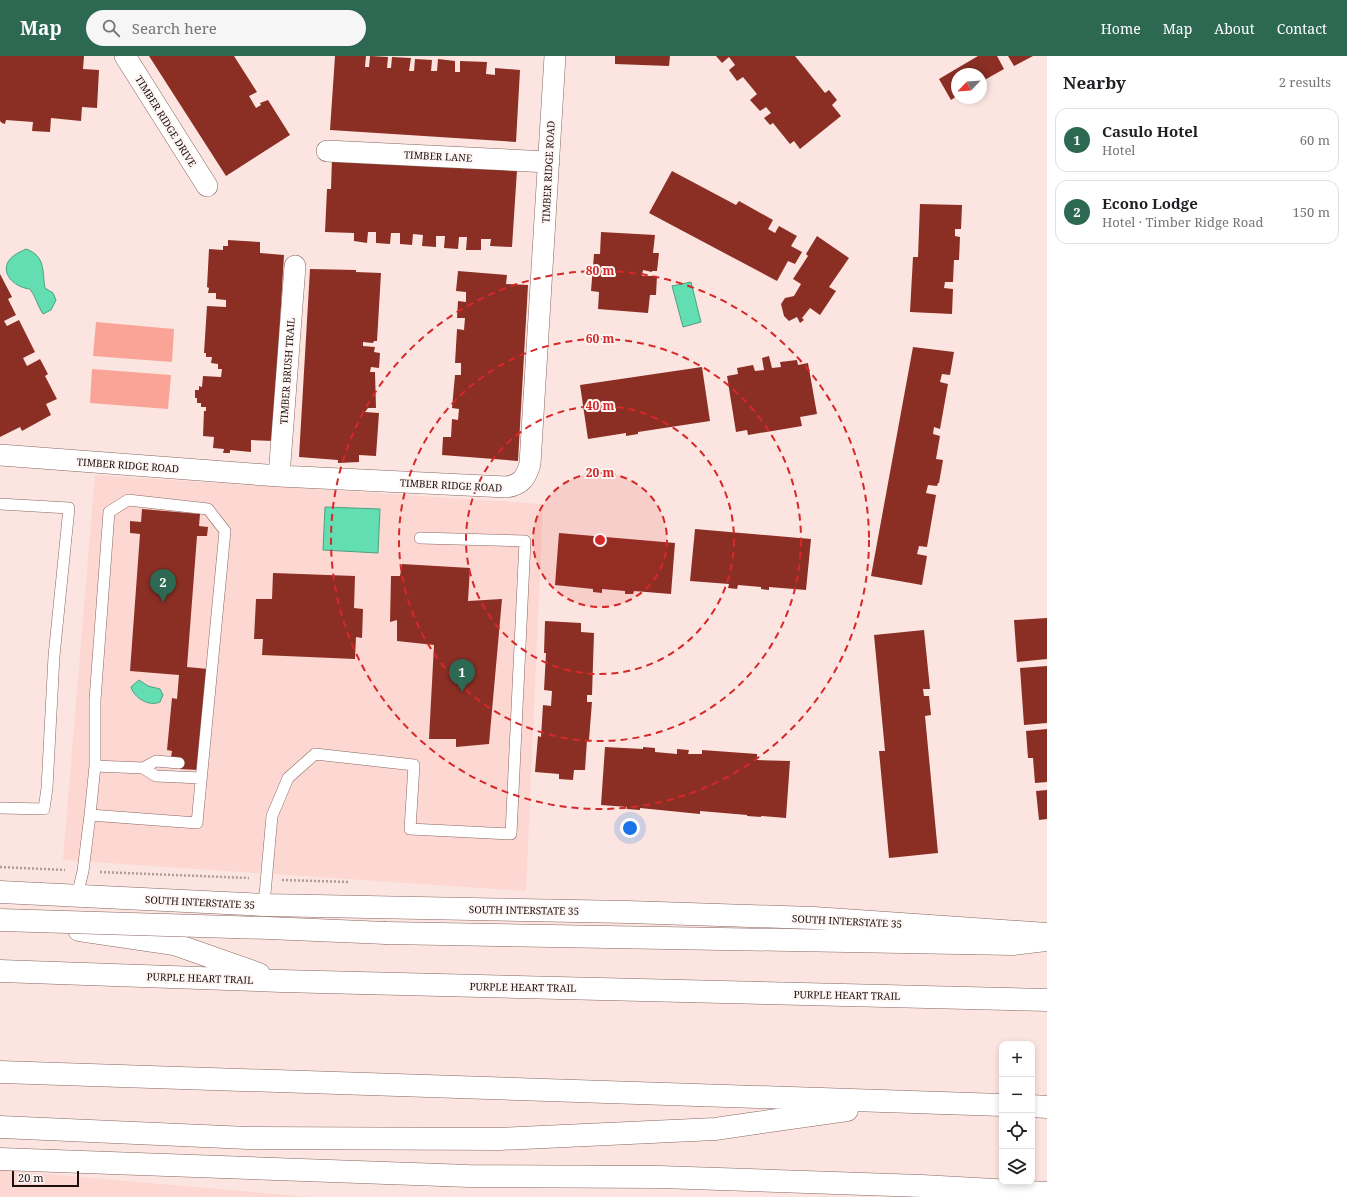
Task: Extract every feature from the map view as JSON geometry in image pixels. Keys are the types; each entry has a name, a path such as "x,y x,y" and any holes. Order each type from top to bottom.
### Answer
{"main road":[{"name":"SOUTH INTERSTATE 35","path":"0,892 264,905 620,912 814,918 1047,934"},
{"path":"0,919 253,927 386,934 1013,944 1047,940"},
{"path":"0,919 174,944 281,981"},
{"name":"PURPLE HEART TRAIL","path":"0,971 281,981 1047,1000"},
{"path":"0,1072 999,1105"},
{"path":"0,1127 248,1138 500,1139 715,1129 906,1102"},
{"path":"1035,1106 1047,1107"},
{"path":"0,1159 468,1176 660,1177 922,1186 1047,1193"}],"street":[{"name":"TIMBER RIDGE DRIVE","path":"125,56 207,186"},
{"name":"TIMBER RIDGE ROAD","path":"0,455 279,476 506,487 515,486 522,481 527,474 530,464 555,56"},
{"name":"TIMBER LANE","path":"327,151 549,162"},
{"name":"TIMBER BRUSH TRAIL","path":"279,476 295,266"}],"lane":[{"path":"77,896 83,871 95,766 95,700 109,512 128,500 208,509 225,531 201,764 197,823 90,815"},
{"path":"0,504 69,508 54,656 47,788 44,809 0,808"},
{"path":"264,905 272,816 288,778 315,754 414,765 410,830 511,834 525,541 420,538"},
{"path":"143,768 156,761 179,763"},
{"path":"95,766 143,768 156,776 201,778"}],"path":[{"path":"0,867 66,870"},
{"path":"115,872 238,877"}],"shaded area":[{"path":"26,249 32,252 40,260 45,288 53,293 56,300 51,310 43,314 30,289 15,284 8,276 6,267 8,262 16,254"},
{"path":"691,282 701,322 683,327 672,286"},
{"path":"96,322 174,329 172,362 93,356"},
{"path":"92,369 171,375 168,409 90,403"},
{"path":"95,475 543,504 526,891 63,860"},
{"path":"325,507 380,509 378,553 323,550"},
{"path":"139,680 148,686 160,689 163,695 160,702 147,702 135,695 131,687"},
{"path":"0,1170 309,1197 0,1197"}],"building":[{"path":"0,56 84,56 83,69 99,70 97,108 82,107 81,121 51,118 50,132 32,131 33,122 6,120 5,124 2,123 0,121"},
{"path":"149,56 234,56 257,92 249,96 256,108 261,105 260,103 268,100 290,135 226,176"},
{"path":"335,56 366,56 365,67 369,67 370,56 388,57 387,68 391,68 392,57 411,58 409,71 414,71 415,59 432,60 431,71 437,71 438,59 455,61 455,72 460,72 460,61 487,62 486,74 495,75 495,68 520,70 516,142 330,130"},
{"path":"615,56 670,56 669,66 615,64"},
{"path":"716,56 795,56 825,93 829,90 837,100 832,105 841,116 800,149 794,141 790,144 773,123 770,125 764,118 771,113 766,107 760,111 750,100 757,94 743,77 737,81 729,70 735,65 729,57 722,63"},
{"path":"978,56 997,56 1004,69 987,79 987,68 958,68"},
{"path":"1008,56 1033,56 1014,66"},
{"path":"951,72 951,100 939,79"},
{"path":"332,158 517,170 512,247 490,246 491,239 481,239 481,250 466,250 467,237 459,237 458,249 444,248 445,236 436,236 436,247 422,246 423,235 413,234 412,245 400,244 400,233 391,233 390,244 376,243 376,232 368,232 367,243 354,241 354,233 325,232 327,189 331,189"},
{"path":"672,171 736,205 739,201 773,220 768,229 775,233 779,226 797,236 791,246 802,252 795,264 788,261 777,281 649,213"},
{"path":"920,204 962,205 961,229 955,229 955,236 960,237 959,260 954,260 953,282 945,282 944,288 953,289 952,314 910,312 913,257 918,257"},
{"path":"601,232 655,235 653,253 659,253 657,271 652,272 643,270 642,276 657,276 656,295 650,295 648,313 598,309 599,292 591,291 594,254 600,254"},
{"path":"817,236 849,258 829,287 836,291 820,315 810,308 802,318 804,320 800,323 797,317 789,321 784,316 781,304 785,298 794,296 801,284 793,279 808,256 806,254"},
{"path":"228,240 260,242 260,253 284,255 273,441 251,440 251,452 230,450 230,453 223,453 224,449 213,448 214,437 203,436 204,411 206,411 206,407 201,407 201,403 197,403 197,398 195,398 195,390 199,390 199,386 202,387 203,376 221,377 222,369 218,369 218,364 211,363 212,357 206,357 206,353 204,353 207,306 226,307 226,300 216,299 216,293 208,293 209,288 207,287 209,249 223,250 223,246 228,246"},
{"path":"310,269 356,270 356,272 381,273 377,341 374,341 373,343 363,342 363,346 375,347 374,352 380,353 379,368 371,367 370,372 375,372 376,408 368,408 365,412 379,413 376,456 359,455 359,462 338,463 338,460 299,457"},
{"path":"458,271 507,275 506,284 528,285 518,461 442,455 443,437 451,437 452,419 458,420 459,409 452,408 455,375 461,375 461,363 455,363 457,329 464,330 465,318 457,318 458,301 466,302 466,292 456,291"},
{"path":"0,274 12,297 8,299 16,315 4,321 7,326 19,320 35,352 23,358 27,366 40,359 48,374 45,376 57,399 46,404 51,415 22,431 20,427 0,437"},
{"path":"913,347 954,352 950,375 942,374 940,382 948,384 940,429 934,427 933,434 940,436 936,459 943,460 939,483 937,486 928,485 926,493 936,495 927,547 919,546 917,554 927,556 922,585 871,576"},
{"path":"769,356 772,368 781,367 780,362 797,360 798,365 808,363 817,414 800,417 802,426 748,435 747,430 736,432 727,376 738,374 737,368 753,365 755,371 764,370 762,358"},
{"path":"702,367 710,421 638,432 638,434 626,436 626,433 588,439 580,385"},
{"path":"142,509 200,514 199,526 208,527 207,536 197,536 187,667 208,669 199,770 179,769 180,758 171,757 172,751 167,750 172,698 177,699 179,675 130,671 140,534 130,533 130,521 141,522"},
{"path":"695,529 811,539 806,590 769,587 769,590 761,589 761,587 738,585 737,589 728,588 729,584 690,581"},
{"path":"559,533 675,543 671,594 634,591 633,594 625,594 625,591 602,589 602,593 593,592 593,589 555,585"},
{"path":"402,564 470,568 468,601 502,599 489,744 456,747 456,739 429,739 434,645 397,641 397,620 390,622 391,576 400,576"},
{"path":"273,573 355,576 354,608 363,609 362,638 356,637 355,659 262,655 263,639 254,639 256,599 272,599"},
{"path":"1047,618 1047,659 1017,662 1014,620"},
{"path":"545,621 581,623 581,632 594,633 592,695 587,695 587,702 592,702 585,770 574,770 573,780 559,779 559,774 535,772 538,736 541,737 543,705 551,706 552,691 544,690 546,653 544,653"},
{"path":"924,630 930,689 923,689 924,696 929,696 931,715 925,716 938,853 889,858 879,751 885,751 874,635"},
{"path":"1047,666 1047,723 1024,725 1020,668"},
{"path":"1047,729 1047,782 1035,783 1033,758 1028,758 1026,731"},
{"path":"605,747 643,749 643,747 655,748 655,752 677,754 677,749 689,750 688,754 702,754 702,750 757,754 757,760 790,761 786,818 700,811 700,814 640,808 640,810 627,809 627,807 601,805"},
{"path":"1047,790 1047,819 1039,820 1036,791"}],"place":[{"name":"Econo Lodge","path":"163,602"},
{"name":"Casulo Hotel","path":"462,692"}]}
